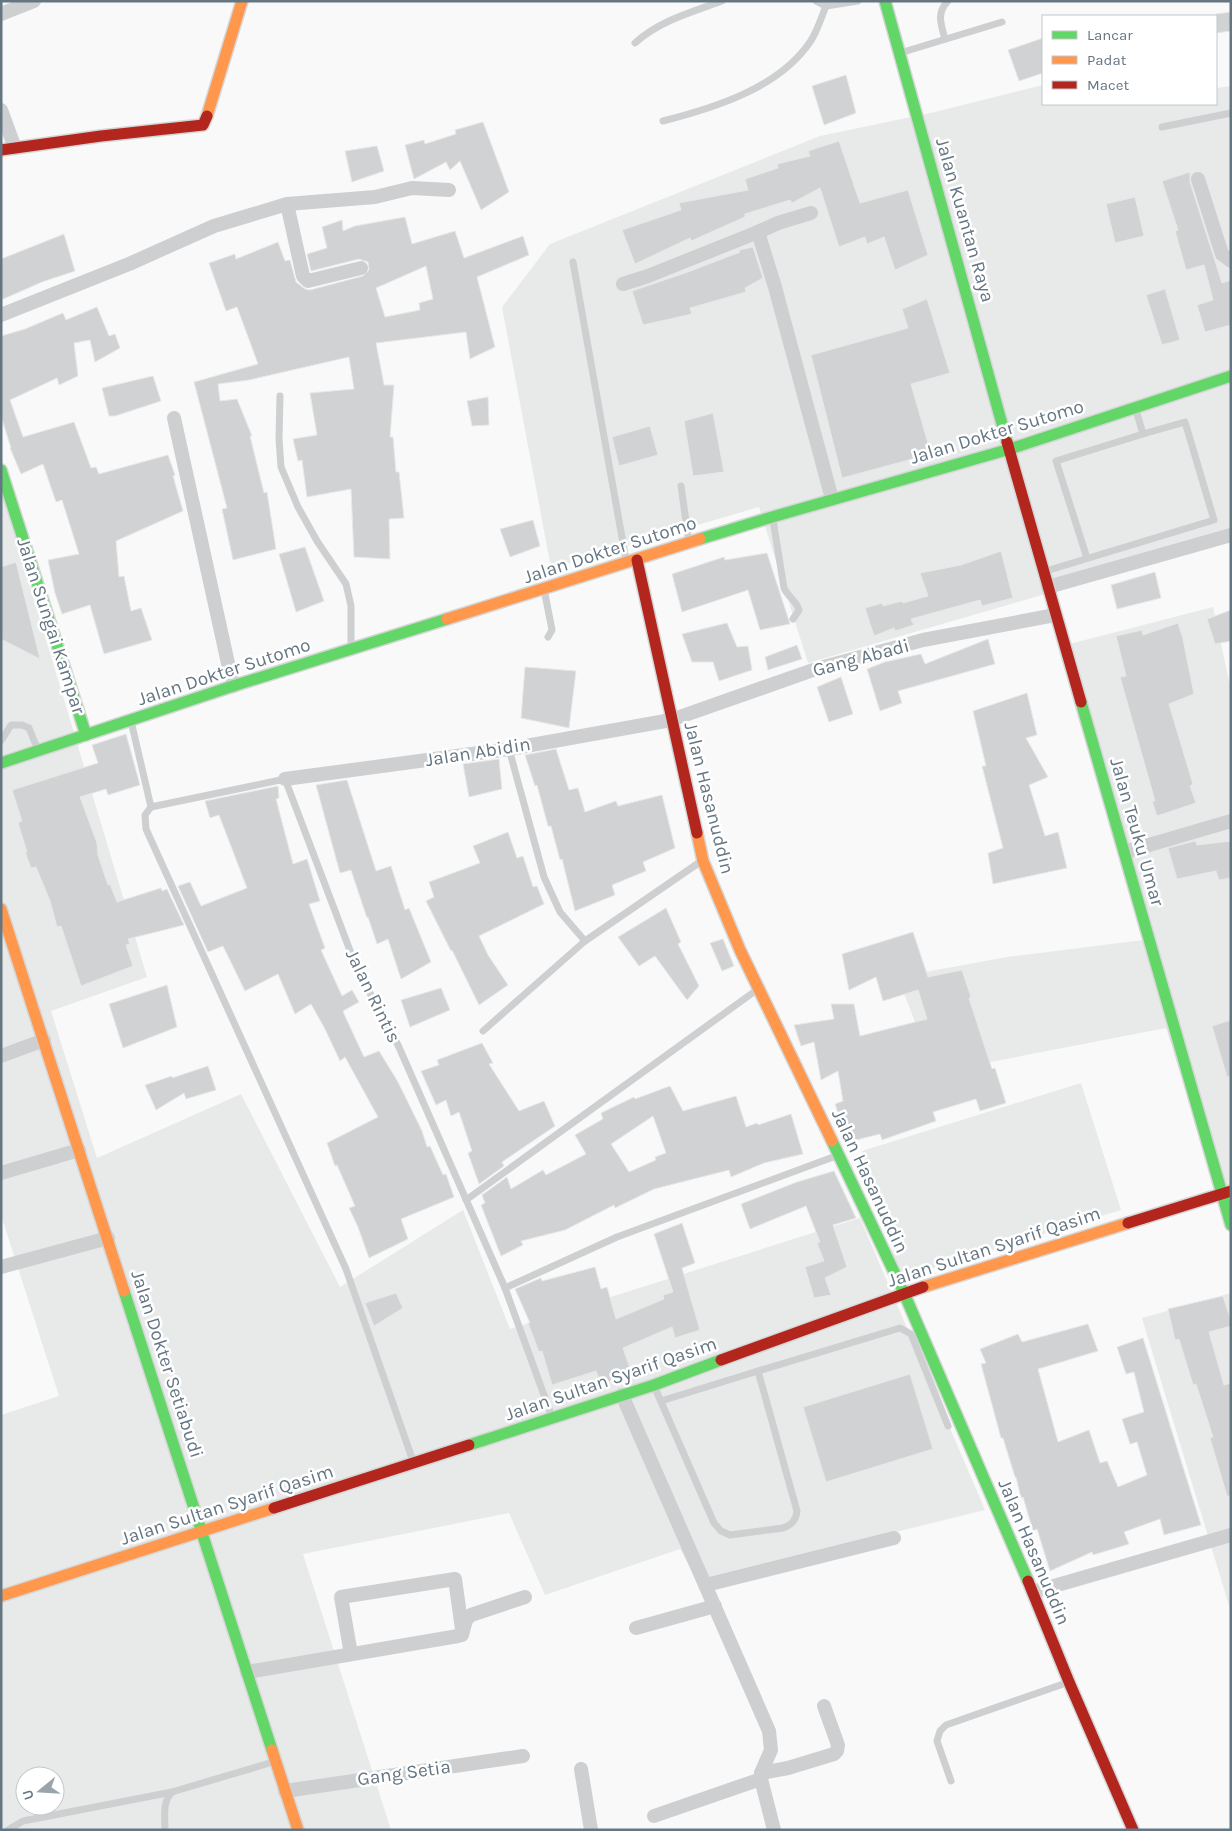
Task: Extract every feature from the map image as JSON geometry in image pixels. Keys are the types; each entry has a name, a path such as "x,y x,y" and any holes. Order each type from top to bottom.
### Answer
{"main road":[{"path":"1,150 101,136 203,125 242,1"},
{"name":"Jalan Kuantan Raya","path":"885,1 1010,449"},
{"name":"Jalan Dokter Sutomo","path":"1,763 233,686 772,517 1010,449 1231,376"},
{"name":"Jalan Teuku Umar","path":"1010,449 1055,615 1226,1192 1231,1225"},
{"name":"Jalan Sungai Kampar","path":"1,470 4,489 86,734"},
{"name":"Jalan Hasanuddin","path":"632,561 703,861 758,989 904,1293 1033,1592 1132,1830"},
{"name":"Jalan Dokter Setiabudi","path":"1,909 298,1830"},
{"name":"Jalan Sultan Syarif Qasim","path":"1,1596 654,1385 904,1293 1226,1192"}],"street":[{"path":"1,14 34,1"},
{"path":"1,110 15,148"},
{"path":"1198,179 1222,254 1231,261"},
{"path":"1,316 128,264 214,226 287,204 375,197 412,188 450,190"},
{"path":"287,204 302,276 308,281 361,268"},
{"path":"623,284 810,213"},
{"path":"758,232 776,287 832,499"},
{"path":"174,418 233,686"},
{"path":"1048,587 1231,535"},
{"name":"Gang Abadi","path":"671,720 816,669 923,640 1055,615"},
{"name":"Jalan Abidin","path":"285,779 508,748 671,720"},
{"path":"1125,852 1231,821"},
{"path":"1,1056 44,1040"},
{"path":"1,1173 79,1150"},
{"path":"1,1267 108,1238"},
{"path":"622,1395 716,1606 769,1731 771,1750 761,1776 774,1830"},
{"path":"1033,1592 1231,1535"},
{"path":"706,1585 894,1538"},
{"path":"351,1654 341,1597 455,1579 462,1635"},
{"path":"462,1635 466,1620 471,1614 525,1597"},
{"path":"636,1628 716,1606"},
{"path":"247,1672 462,1635"},
{"path":"654,1816 761,1776 834,1754 837,1751 838,1745 824,1706"},
{"name":"Gang Setia","path":"285,1791 523,1756"},
{"path":"582,1769 591,1830"}],"lane":[{"path":"635,43 646,33 659,26 722,1"},
{"path":"816,1 826,6 858,1"},
{"path":"945,39 939,16 941,8 948,1"},
{"path":"663,120 706,110 766,82 789,65 811,42 826,6"},
{"path":"900,53 1002,22"},
{"path":"1162,127 1231,113"},
{"path":"573,262 632,561"},
{"path":"280,396 279,439 281,467 298,507 317,541 346,584 351,606 351,650"},
{"path":"1135,407 1143,434"},
{"path":"1043,571 1087,558 1214,520 1184,422 1056,461 1087,558"},
{"path":"681,486 689,543"},
{"path":"772,517 784,588 797,603 799,610 794,619"},
{"path":"544,589 552,630 548,637"},
{"path":"131,720 152,807"},
{"path":"1,741 11,725 22,725 29,728 38,750"},
{"path":"508,748 544,877 560,912 585,941"},
{"path":"285,779 152,807 145,815 146,830 346,1268 414,1463"},
{"name":"Jalan Rintis","path":"285,779 357,969 398,1045 505,1288 552,1418"},
{"path":"483,1031 585,941 703,861"},
{"path":"466,1200 758,989"},
{"path":"505,1288 617,1237 839,1155"},
{"path":"661,1401 900,1328 911,1334 948,1426"},
{"path":"654,1385 716,1528 730,1535 783,1528 789,1526 794,1521 797,1511 758,1371"},
{"path":"951,1781 937,1741 940,1731 946,1725 1069,1682"},
{"path":"8,1830 23,1821 172,1792 276,1762"},
{"path":"165,1830 164,1805 172,1792"}],"shaded area":[{"path":"1042,85 1042,105 1217,105 1217,88 1231,86 1231,540 808,663 759,507 551,568 502,307 550,244 820,136 935,112"},
{"path":"1,496 3,496 147,977 51,1011 97,1158 241,1094 340,1287 463,1210 510,1329 860,1218 985,1510 697,1581 680,1549 545,1595 509,1513 303,1554 391,1830 1,1830 1,1415 59,1396 1,1215"},
{"path":"1213,607 1231,690 1231,1233 1166,1028 934,1073 898,977 1007,957 1143,940 1058,647"},
{"path":"1081,1083 1121,1210 901,1278 862,1151"},
{"path":"1231,1293 1231,1612 1142,1318"}],"building":[{"path":"1231,12 1231,31 1217,33 1216,14"},
{"path":"1042,38 1042,73 1019,81 1008,50"},
{"path":"846,75 856,113 824,125 812,86"},
{"path":"483,122 509,192 481,210 460,161 450,170 446,162 414,179 405,145 424,140 425,144 456,134 455,130"},
{"path":"839,141 860,203 908,190 928,255 895,270 884,237 867,244 865,237 839,247 820,188 792,203 790,200 745,214 745,217 691,241 690,238 635,264 622,230 681,210 679,203 748,190 745,179 778,168 777,164 810,156 808,151"},
{"path":"377,146 384,171 352,182 345,151"},
{"path":"1190,172 1190,182 1222,283 1231,280 1231,325 1205,332 1197,305 1213,300 1204,265 1186,270 1175,231 1178,230 1162,181"},
{"path":"1135,197 1144,236 1115,243 1106,204"},
{"path":"405,217 412,244 455,231 464,258 523,236 529,255 477,277 495,347 470,359 466,332 376,343 384,385 394,385 390,437 393,437 396,472 399,472 404,518 389,519 390,559 354,557 351,489 307,497 302,460 298,461 293,439 317,435 310,393 354,389 349,357 249,380 218,384 220,401 237,399 252,436 250,436 264,493 267,492 276,549 233,560 222,509 227,508 194,382 258,364 237,307 226,311 209,263 235,254 236,259 278,242 285,261 290,260 296,282 305,289 310,290 363,276 369,270 368,262 359,259 311,271 307,254 327,248 322,227 342,220 343,231 355,226","holes":["426,266 433,299 419,303 420,310 385,317 376,288"]},
{"path":"64,234 75,271 42,282 1,300 1,259"},
{"path":"753,247 763,278 745,288 746,292 690,308 692,314 643,325 632,291 688,272 740,252 739,250"},
{"path":"1165,289 1180,340 1162,345 1146,295"},
{"path":"927,299 950,373 911,384 931,454 842,478 811,355 908,328 902,309"},
{"path":"97,307 109,336 115,334 120,348 95,362 90,340 74,343 78,376 59,385 57,378 10,400 23,437 74,422 91,468 96,467 99,474 168,455 175,475 173,476 183,511 116,541 119,577 124,576 131,611 141,608 152,640 104,654 90,605 62,614 55,593 48,560 79,554 62,500 56,502 43,464 21,474 10,448 1,416 1,336 25,329 63,313 66,320"},
{"path":"153,376 161,401 115,416 109,416 102,388"},
{"path":"488,397 489,425 472,426 467,401"},
{"path":"713,413 724,472 693,476 684,421"},
{"path":"650,426 658,455 619,466 612,437"},
{"path":"533,520 540,546 510,557 500,529"},
{"path":"305,547 324,601 296,612 279,554"},
{"path":"1001,551 1013,598 982,606 980,600 911,619 914,625 895,631 894,628 874,636 865,608 882,603 883,606 902,601 903,603 928,596 920,573 961,565"},
{"path":"767,553 790,624 760,630 748,590 682,612 672,574 724,557 725,560"},
{"path":"16,562 40,659 1,639 1,567"},
{"path":"1155,572 1161,598 1117,609 1111,585"},
{"path":"1231,610 1231,641 1215,644 1207,619"},
{"path":"727,623 737,647 748,646 752,670 719,681 713,662 692,662 682,634"},
{"path":"1178,623 1194,694 1169,704 1193,784 1190,786 1196,803 1157,816 1152,801 1155,801 1120,677 1126,676 1116,636 1142,630 1143,635"},
{"path":"988,639 995,664 898,691 902,703 880,711 867,669 885,662 921,654 925,664"},
{"path":"797,645 802,659 768,670 765,657"},
{"path":"525,667 576,671 569,728 521,718"},
{"path":"841,677 853,714 829,722 817,687"},
{"path":"1027,693 1037,735 1026,738 1048,777 1029,785 1045,836 1058,832 1067,868 993,884 988,853 1003,848 982,766 986,766 973,711"},
{"path":"126,734 140,785 108,795 106,789 80,797 97,843 98,855 108,885 110,884 117,902 161,888 162,891 167,889 184,925 128,939 130,944 126,945 133,966 81,986 61,926 57,927 50,901 36,867 31,868 25,852 27,852 18,823 22,821 12,790 98,763 92,745"},
{"path":"556,749 569,790 578,788 585,812 616,801 618,806 662,795 675,848 643,862 646,871 612,885 615,895 575,911 562,859 560,860 551,826 548,826 537,785 535,786 525,755"},
{"path":"499,759 502,789 469,797 463,764"},
{"path":"347,780 376,871 391,866 405,910 409,908 431,962 401,979 388,939 377,944 351,870 340,873 316,785"},
{"path":"278,786 279,798 276,799 293,864 307,859 320,901 309,904 325,948 321,950 342,996 352,990 359,1002 343,1011 345,1016 364,1057 379,1051 398,1082 422,1131 427,1147 430,1146 443,1175 446,1174 454,1197 401,1219 408,1239 369,1258 349,1208 355,1206 337,1165 335,1166 327,1143 378,1117 345,1057 340,1061 311,1004 295,1014 278,974 245,991 223,946 208,952 178,886 190,882 201,906 247,888 219,815 210,818 205,801"},
{"path":"508,832 517,858 523,856 533,887 537,886 544,904 479,936 488,955 508,985 479,1005 426,901 434,897 429,882 480,863 473,846"},
{"path":"1195,841 1197,845 1231,841 1231,878 1219,880 1216,871 1177,879 1168,848"},
{"path":"666,908 681,942 678,944 699,986 687,1000 655,956 639,966 618,937"},
{"path":"913,932 928,977 962,970 992,1069 995,1068 1006,1103 980,1111 976,1099 933,1112 936,1121 882,1140 880,1134 848,1142 835,1104 843,1101 838,1071 821,1080 814,1042 801,1046 794,1025 834,1019 831,1004 854,1004 860,1036 927,1019 918,990 883,1001 876,977 849,990 842,954"},
{"path":"723,939 734,966 722,971 710,943"},
{"path":"167,985 177,1027 123,1048 109,1004"},
{"path":"441,988 450,1010 410,1027 401,1000"},
{"path":"1231,1020 1231,1076 1227,1077 1212,1026"},
{"path":"482,1043 493,1063 489,1064 519,1111 544,1101 555,1126 502,1162 504,1166 479,1184 468,1153 472,1151 459,1112 451,1116 446,1100 436,1105 421,1071 439,1065 437,1060"},
{"path":"208,1066 216,1090 186,1099 184,1093 156,1110 145,1085"},
{"path":"670,1086 683,1111 736,1096 746,1127 791,1114 803,1154 764,1163 731,1177 729,1170 654,1189 615,1208 614,1205 565,1230 521,1241 523,1245 501,1256 481,1205 485,1203 482,1195 507,1177 511,1189 543,1170 546,1175 586,1154 575,1135 603,1119 601,1113 634,1097 635,1099","holes":["653,1116 666,1153 655,1157 656,1160 629,1172 611,1144"]},
{"path":"834,1171 856,1218 833,1225 847,1267 825,1278 831,1295 814,1298 805,1267 824,1261 817,1243 820,1242 806,1206 750,1229 741,1204 797,1182"},
{"path":"682,1223 695,1263 682,1268 700,1330 675,1338 672,1327 623,1348 632,1374 601,1384 596,1371 552,1385 542,1351 539,1352 528,1323 530,1323 515,1289 541,1278 542,1281 595,1267 601,1289 607,1287 616,1319 664,1299 663,1295 673,1292 654,1234"},
{"path":"396,1293 403,1308 374,1326 365,1303"},
{"path":"1223,1296 1231,1326 1209,1332 1224,1385 1231,1383 1231,1496 1227,1496 1210,1438 1213,1437 1196,1384 1193,1385 1179,1339 1175,1340 1168,1309"},
{"path":"1088,1324 1098,1351 1038,1369 1058,1442 1089,1430 1100,1463 1107,1461 1118,1487 1147,1475 1137,1442 1130,1444 1122,1419 1144,1412 1134,1372 1126,1374 1117,1347 1143,1338 1201,1525 1164,1535 1160,1519 1124,1532 1129,1544 1093,1555 1092,1552 1050,1571 1037,1529 1033,1531 1003,1438 1001,1438 981,1364 986,1363 980,1349 1018,1334 1022,1342"},
{"path":"910,1374 933,1449 826,1482 803,1407"}],"traffic: fast":[{"path":"885,1 1007,442"},
{"path":"700,539 1010,449 1231,376"},
{"path":"1,470 86,735"},
{"path":"1,763 233,686 447,619"},
{"path":"1081,702 1231,1225"},
{"path":"832,1141 904,1293 1028,1581"},
{"path":"124,1291 272,1750"},
{"path":"469,1445 654,1385 721,1360"}],"traffic: slow":[{"path":"207,116 242,1"},
{"path":"447,619 700,539"},
{"path":"697,833 703,861 740,950 832,1141"},
{"path":"1,909 124,1291"},
{"path":"923,1287 1128,1223"},
{"path":"1,1596 274,1508"},
{"path":"272,1750 298,1830"}],"traffic: jam":[{"path":"1,150 101,136 203,125 207,116"},
{"path":"1007,442 1081,702"},
{"path":"637,560 697,833"},
{"path":"1128,1223 1231,1191"},
{"path":"721,1360 923,1287"},
{"path":"274,1508 469,1445"},
{"path":"1028,1581 1133,1830"}]}
